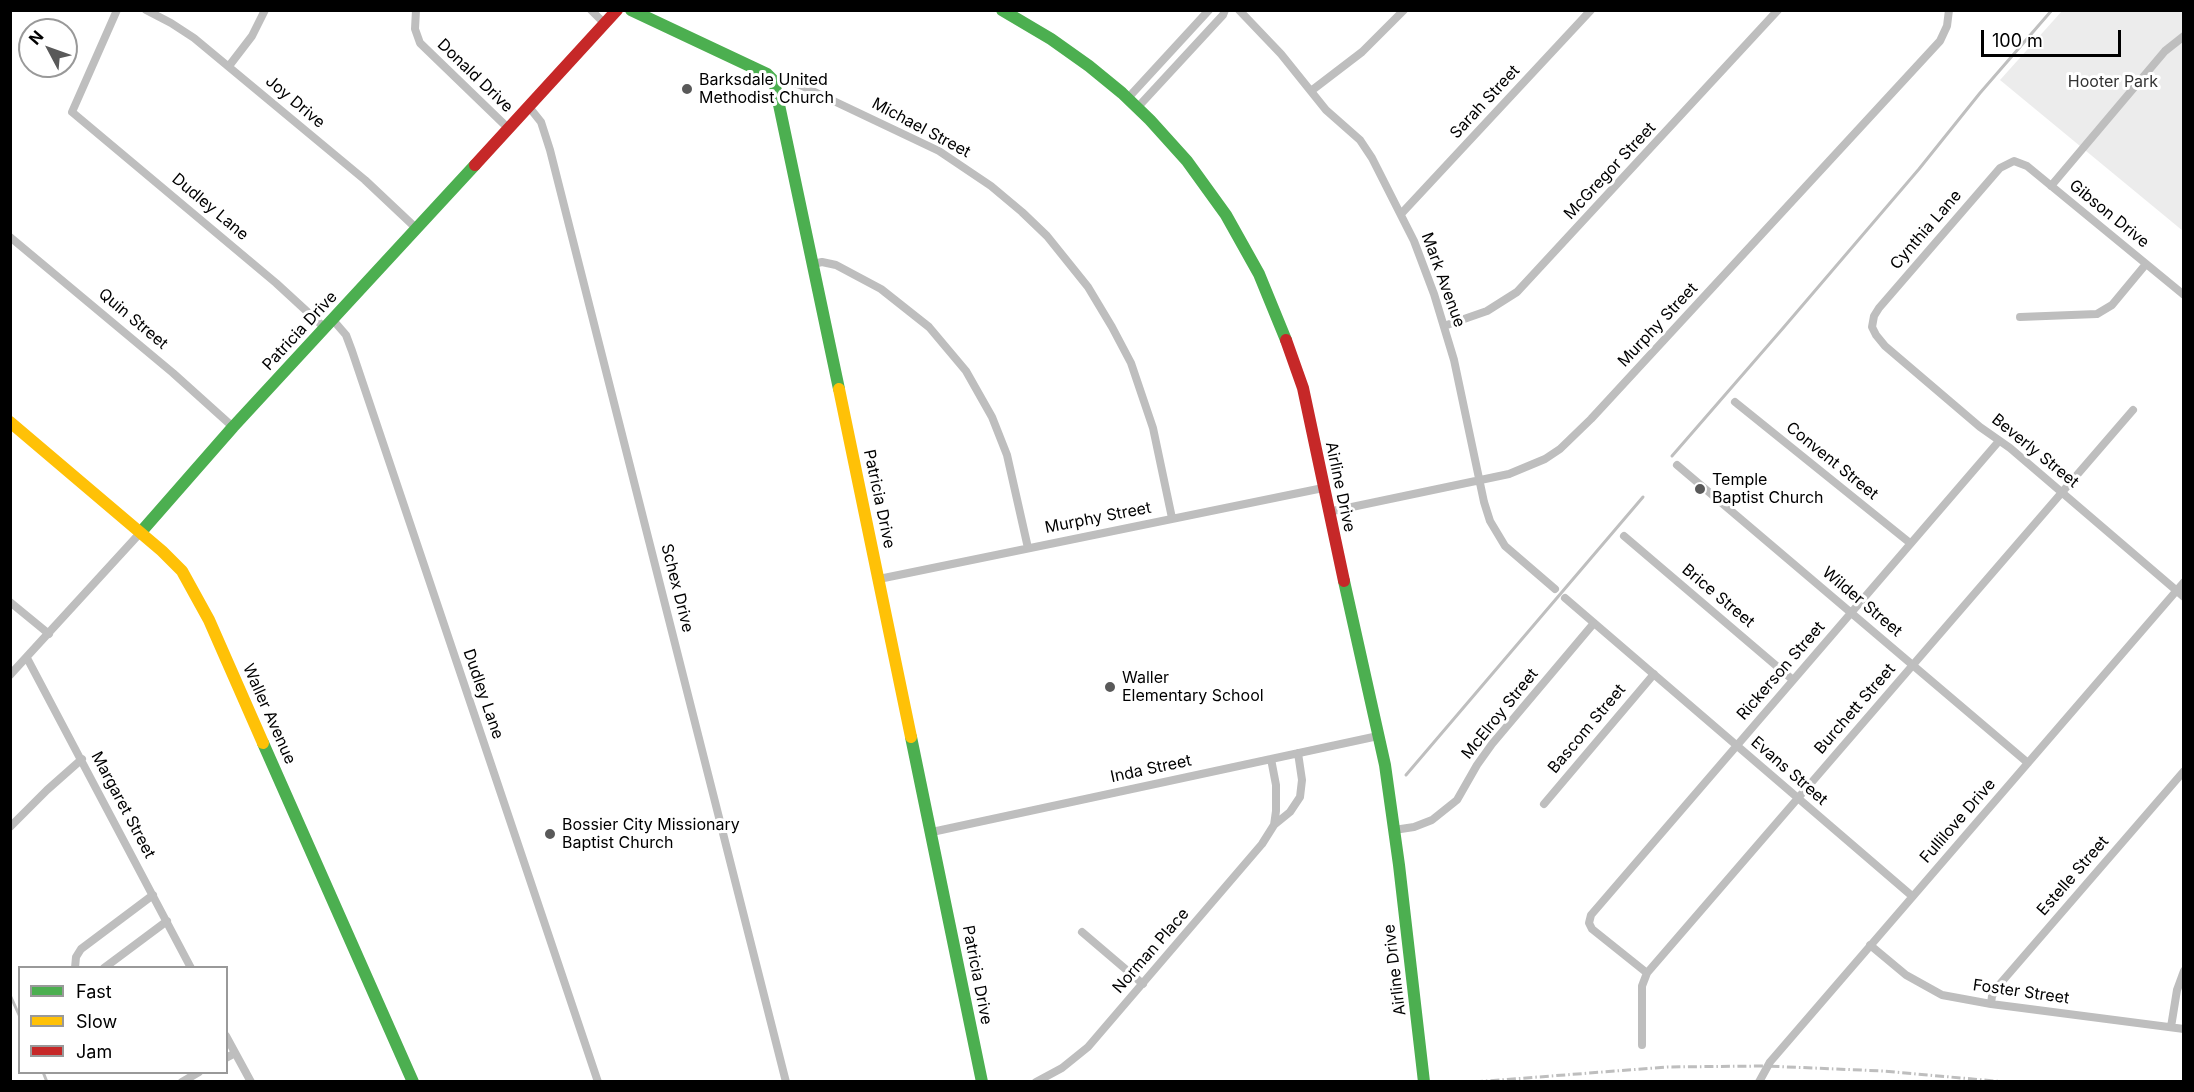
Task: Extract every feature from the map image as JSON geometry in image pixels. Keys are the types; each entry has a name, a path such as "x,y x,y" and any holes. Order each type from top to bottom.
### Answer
{"street":[{"name":"Dudley Lane","path":"117,10 72,112 276,283 346,335 598,1082"},
{"name":"Joy Drive","path":"146,10 187,33 229,66 365,180 417,228"},
{"path":"229,66 252,36 265,10"},
{"name":"Donald Drive","path":"416,10 415,28 420,43 509,129"},
{"path":"591,10 605,24"},
{"name":"Patricia Drive","path":"10,675 233,428 617,10"},
{"path":"631,10 767,74 774,81"},
{"name":"Airline Drive","path":"1002,10 1070,52 1128,98 1187,161 1226,215 1259,274 1274,308 1303,388 1328,512 1385,765 1424,1082"},
{"path":"1128,98 1209,10"},
{"path":"1137,108 1223,15 1225,10"},
{"name":"Mark Avenue","path":"1239,10 1274,46 1326,110 1353,133 1366,149 1401,214 1424,265 1444,326 1487,512 1499,539 1511,553 1555,589"},
{"path":"1311,91 1362,52 1404,10"},
{"name":"Sarah Street","path":"1401,214 1591,10"},
{"name":"McGregor Street","path":"1444,326 1487,311 1517,292 1778,10"},
{"name":"Murphy Street","path":"1328,512 1480,481 1529,467 1552,454 1575,435 1940,41 1947,26 1949,10"},
{"path":"2050,186 2165,51 2184,36"},
{"name":"Patricia Drive","path":"774,81 932,832 982,1082"},
{"name":"Michael Street","path":"774,81 800,85 939,151 991,186 1047,237 1088,287 1131,363 1153,428 1172,518"},
{"name":"Schex Drive","path":"529,107 541,122 550,150 786,1082"},
{"name":"Gibson Drive","path":"2014,161 2023,163 2184,295"},
{"name":"Cynthia Lane","path":"1872,327 1874,316 1879,308 2000,168 2014,161"},
{"name":"Quin Street","path":"10,237 173,373 233,428"},
{"path":"813,264 822,262 836,265 881,289 937,334 966,371 992,417 1007,455 1028,548"},
{"path":"2020,317 2097,314 2112,305 2146,264"},
{"name":"Beverly Street","path":"1872,327 1880,341 2010,448 2180,594"},
{"name":"Convent Street","path":"1735,402 1910,543"},
{"name":"Burchett Street","path":"1647,974 2133,410"},
{"name":"Waller Avenue","path":"10,422 141,532 182,571 200,601 413,1082"},
{"name":"Rickerson Street","path":"1647,974 1592,929 1589,923 1594,910 1999,441"},
{"name":"Wilder Street","path":"1677,465 2028,763"},
{"name":"Murphy Street","path":"879,579 1323,488"},
{"name":"Brice Street","path":"1624,536 1793,680"},
{"name":"Fullilove Drive","path":"1759,1082 1770,1062 1912,896 2180,594 2184,582"},
{"name":"Evans Street","path":"1564,597 1912,896"},
{"path":"10,602 49,634"},
{"name":"McElroy Street","path":"1394,830 1414,827 1432,820 1457,800 1492,744 1594,623"},
{"name":"Margaret Street","path":"27,658 190,966"},
{"name":"Bascom Street","path":"1544,804 1654,674"},
{"name":"Inda Street","path":"932,832 1378,736"},
{"name":"Norman Place","path":"1036,1082 1080,1055 1256,852 1275,825 1290,812 1300,797 1302,780 1298,753"},
{"path":"10,827 82,759"},
{"path":"1271,759 1277,797 1275,825"},
{"name":"Estelle Street","path":"1991,1004 1992,996 1999,985 2184,771"},
{"path":"75,966 76,957 81,949 153,895"},
{"path":"107,966 166,921"},
{"path":"1082,932 1143,984"},
{"name":"Foster Street","path":"1870,945 1906,975 1932,991 1953,998 2184,1029"},
{"path":"2170,1027 2177,990 2184,971"},
{"path":"1642,1045 1642,986 1647,974"},
{"path":"228,1039 249,1081"},
{"path":"228,1057 236,1053"},
{"path":"182,1082 196,1074"}],"green space":[{"name":"Hooter Park","path":"2062,11 2183,11 2183,231 2000,80"}],"waterway":[{"path":"1672,456 1919,169 1980,93 2052,10"},
{"path":"1406,775 1643,497"},
{"path":"10,995 18,1013"},
{"path":"44,1074 47,1082"}],"railway":[{"path":"1474,1082 1667,1067 1766,1066 1883,1071 2006,1082"}],"traffic: fast":[{"path":"631,10 767,74 774,81 839,389"},
{"path":"1002,10 1051,39 1089,66 1150,120 1187,161 1226,215 1259,274 1286,340"},
{"path":"141,532 233,427 475,165"},
{"path":"1344,581 1385,765 1424,1082"},
{"path":"911,737 982,1082"},
{"path":"263,743 413,1082"}],"traffic: slow":[{"path":"839,389 911,737"},
{"path":"10,422 162,551 182,571 209,620 263,743"}],"traffic: jam":[{"path":"475,165 617,10"},
{"path":"1286,340 1303,388 1344,581"}],"place":[{"name":"Barksdale United Methodist Church","path":"687,89"},
{"name":"Temple Baptist Church","path":"1700,489"},
{"name":"Waller Elementary School","path":"1110,687"},
{"name":"Bossier City Missionary Baptist Church","path":"550,834"}]}
